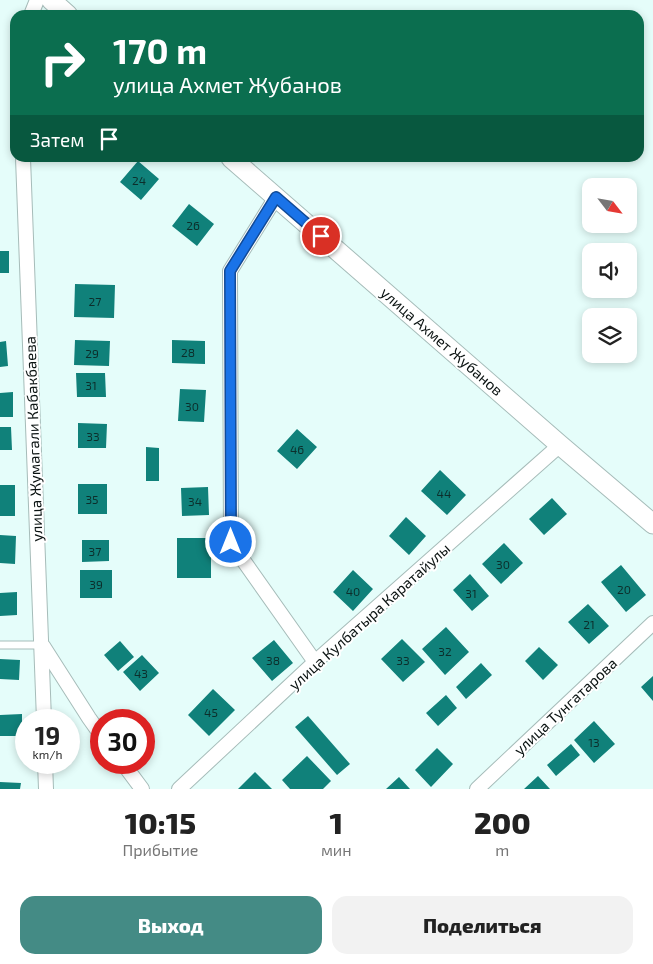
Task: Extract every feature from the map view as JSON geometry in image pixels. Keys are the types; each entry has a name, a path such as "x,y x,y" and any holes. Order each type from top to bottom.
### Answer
{"main road":[{"path":"51,0 62,10"},
{"name":"улица Ахмет Жубанов","path":"236,162 653,524"}],"street":[{"name":"улица Жумагали Кабакбаева","path":"23,162 38,584 43,645 44,709"},
{"path":"276,197 230,271 231,542 315,662"},
{"name":"улица Кулбатыра Каратайулы","path":"179,789 315,662 560,445"},
{"name":"улица Тунгатарова","path":"477,789 653,623"},
{"path":"43,645 90,719"},
{"path":"45,774 46,789"},
{"path":"131,774 142,789"}],"lane":[{"path":"0,645 43,645"}],"building":[{"path":"137,162 159,179 141,200 120,182"},
{"path":"189,204 214,224 197,246 172,226"},
{"path":"0,251 9,251 9,273 0,273"},
{"path":"75,284 115,285 114,318 74,317"},
{"path":"75,340 110,341 109,366 74,365"},
{"path":"172,340 205,341 205,364 172,363"},
{"path":"6,341 8,366 0,367 0,342"},
{"path":"76,373 105,373 106,397 77,397"},
{"path":"180,389 206,390 204,422 178,421"},
{"path":"13,392 13,417 0,417 0,393"},
{"path":"78,423 107,424 106,448 78,448"},
{"path":"0,427 11,427 12,450 0,450"},
{"path":"297,429 317,447 297,469 277,451"},
{"path":"146,447 159,448 159,481 146,481"},
{"path":"440,470 466,495 447,515 421,491"},
{"path":"78,484 107,484 107,514 78,514"},
{"path":"0,485 15,485 15,516 0,516"},
{"path":"208,487 209,515 182,516 181,488"},
{"path":"552,498 567,514 544,535 529,519"},
{"path":"406,517 426,536 409,555 389,536"},
{"path":"0,535 16,536 15,564 0,563"},
{"path":"177,538 211,538 211,578 177,578"},
{"path":"82,540 109,540 109,561 82,562"},
{"path":"504,543 523,563 501,584 482,564"},
{"path":"621,565 646,595 626,612 601,582"},
{"path":"80,570 112,570 112,598 80,598"},
{"path":"353,570 373,589 353,611 333,592"},
{"path":"470,574 489,596 472,611 453,590"},
{"path":"17,592 17,615 0,616 0,593"},
{"path":"588,604 609,626 589,644 568,622"},
{"path":"446,627 469,652 445,675 422,649"},
{"path":"402,639 425,662 403,682 381,659"},
{"path":"274,640 293,663 272,681 252,658"},
{"path":"120,641 134,657 118,671 104,655"},
{"path":"539,647 558,665 543,680 525,661"},
{"path":"142,655 159,673 140,691 123,672"},
{"path":"0,659 20,660 19,680 0,679"},
{"path":"481,663 492,675 466,699 456,687"},
{"path":"653,676 653,701 641,687"},
{"path":"213,689 235,710 209,736 188,715"},
{"path":"446,695 457,708 438,726 426,713"},
{"path":"15,714 15,736 0,736 0,715"},
{"path":"308,716 350,764 337,775 295,727"},
{"path":"594,721 615,744 594,763 574,740"},
{"path":"571,744 580,755 556,776 547,765"},
{"path":"437,748 453,764 431,787 415,770"},
{"path":"307,756 331,781 323,789 290,789 282,780"},
{"path":"255,772 272,789 238,789"},
{"path":"538,776 550,789 524,789"},
{"path":"399,777 410,789 386,789"},
{"path":"0,782 21,783 20,789 0,789"}],"route":[{"path":"231,542 230,271 276,197 321,236"}]}
